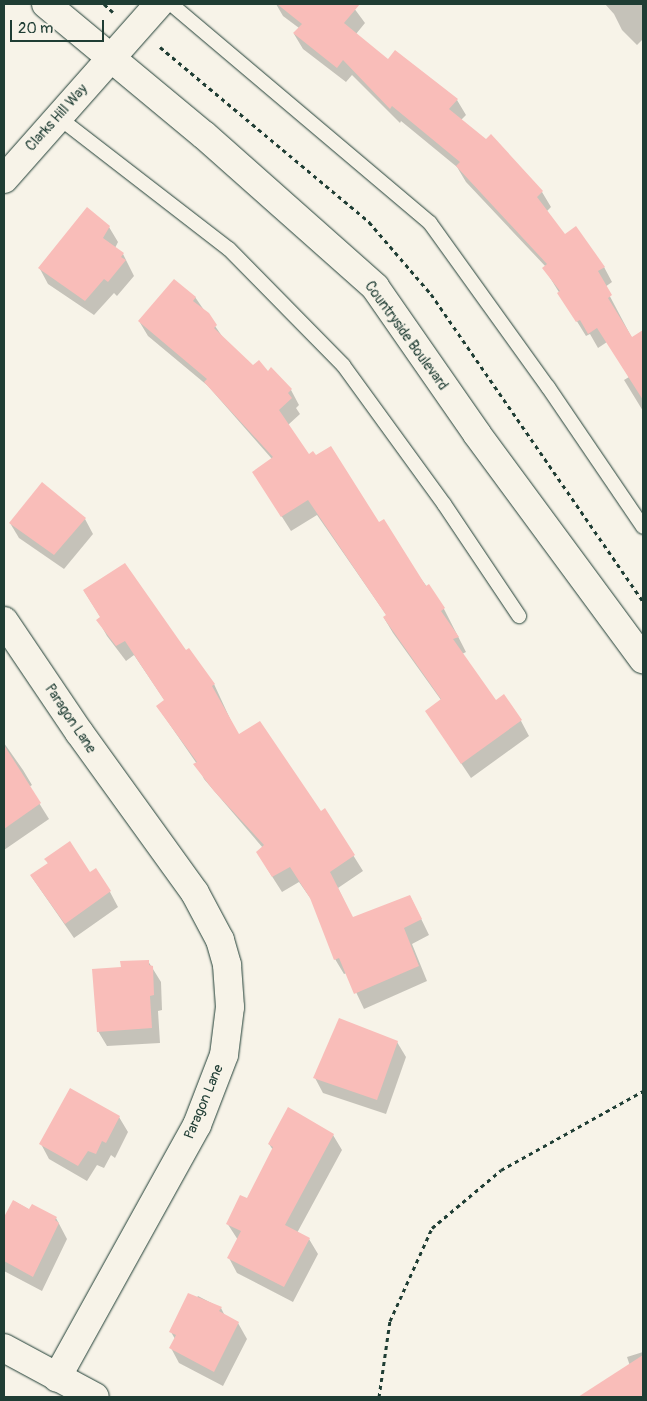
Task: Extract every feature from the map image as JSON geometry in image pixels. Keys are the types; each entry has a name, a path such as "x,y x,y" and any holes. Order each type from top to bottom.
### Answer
{"street":[{"name":"Countryside Boulevard","path":"46,4 204,134 375,287 477,434 643,659"},
{"name":"Clarks Hill Way","path":"4,180 159,4"},
{"name":"Paragon Lane","path":"4,621 79,732 196,893 220,940 227,966 230,1006 224,1055 197,1124 58,1378"},
{"path":"4,1348 95,1397"}],"lane":[{"path":"171,4 430,223 548,387 643,527"},
{"path":"58,117 229,249 343,365 444,504 519,616"}],"path":[{"path":"379,1397 390,1321 432,1228 501,1170 643,1091"}],"building":[{"path":"277,4 360,4 344,23 388,59 395,50 458,99 449,109 486,139 491,134 543,191 537,197 565,234 576,226 605,267 598,271 612,295 608,298 632,337 643,330 643,400 597,328 588,334 580,320 576,322 557,293 560,291 542,268 547,264 456,166 460,162 392,106 390,109 343,60 337,68 293,33 302,24"},
{"path":"87,207 110,226 103,238 124,253 121,257 126,260 108,282 104,279 85,301 38,268"},
{"path":"174,279 196,297 193,301 209,313 217,325 214,328 253,365 259,360 268,371 271,367 292,389 288,393 292,398 279,410 309,454 313,451 316,455 331,446 379,522 384,519 426,586 429,584 445,608 441,611 459,637 453,639 496,700 504,694 522,720 461,764 425,711 441,699 383,617 386,615 308,500 281,517 252,472 273,457 204,382 207,379 138,321"},
{"path":"42,482 86,518 54,555 9,523"},
{"path":"125,563 186,650 189,648 215,684 212,686 239,734 260,721 321,811 325,808 355,855 330,872 353,917 410,895 422,919 404,928 419,966 354,994 339,958 334,960 310,898 290,867 272,877 256,852 264,845 214,791 193,764 197,762 156,706 164,700 125,641 116,646 96,620 100,617 83,590"},
{"path":"4,745 41,803 4,829"},
{"path":"70,841 90,872 96,868 111,891 65,924 30,875 48,863 44,859"},
{"path":"149,960 149,965 153,966 154,995 150,996 152,1028 97,1032 92,969 121,967 120,961"},
{"path":"339,1018 398,1041 377,1100 313,1078"},
{"path":"70,1088 120,1116 106,1143 102,1141 96,1154 88,1151 78,1166 39,1144"},
{"path":"288,1107 334,1134 285,1225 310,1238 284,1287 227,1258 241,1231 226,1224 240,1195 247,1198 273,1147 268,1144"},
{"path":"13,1200 29,1209 32,1204 57,1217 55,1220 59,1223 33,1277 4,1261 4,1217"},
{"path":"188,1293 222,1307 219,1311 239,1322 214,1372 169,1348 176,1335 169,1332"},
{"path":"643,1355 643,1397 578,1397"}]}
